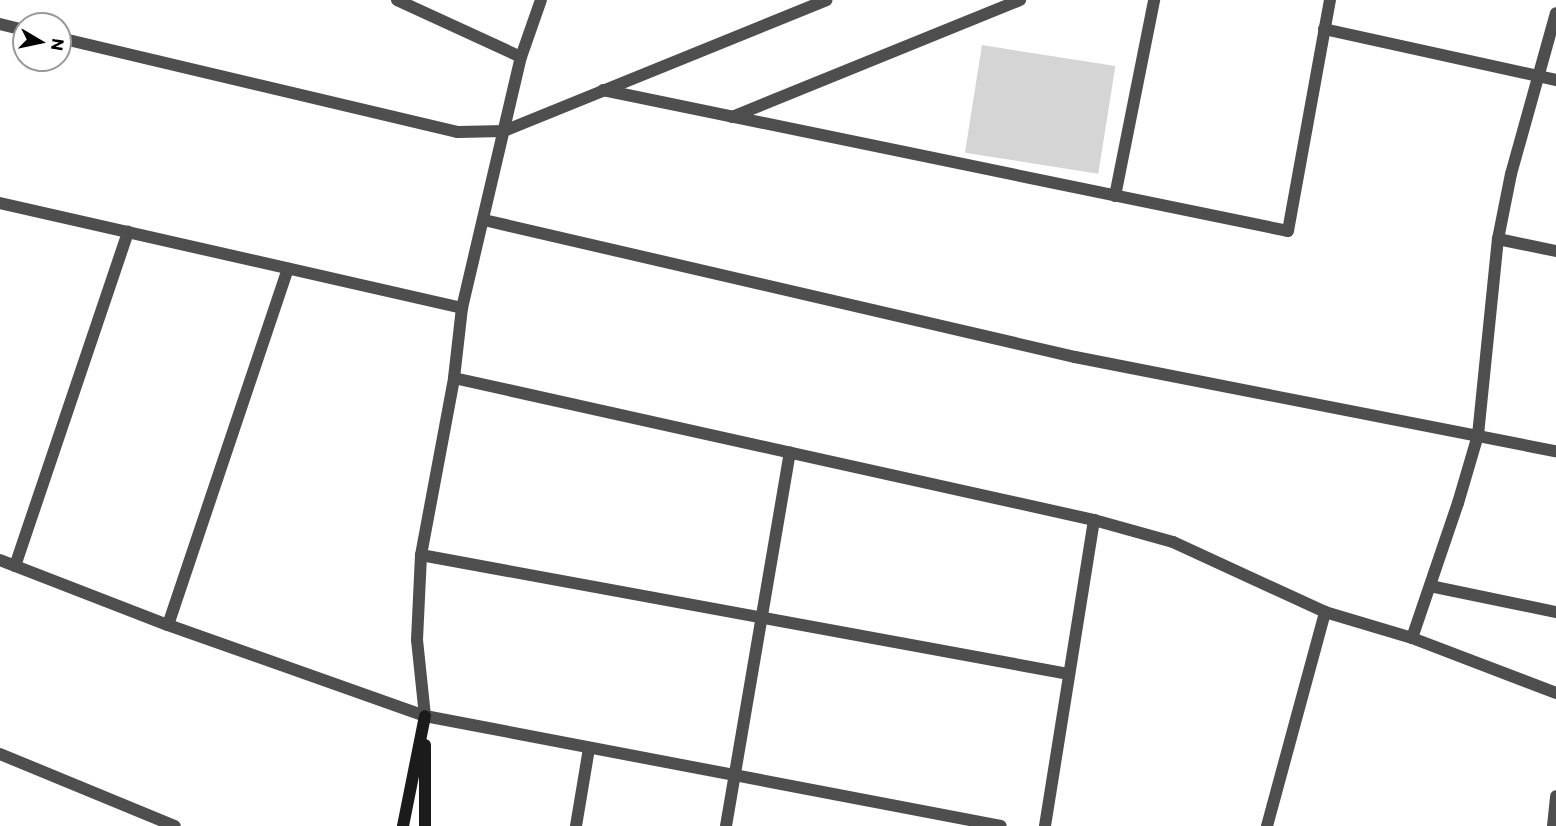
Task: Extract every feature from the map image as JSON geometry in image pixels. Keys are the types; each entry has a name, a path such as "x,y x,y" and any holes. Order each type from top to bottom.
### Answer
{"street":[{"path":"396,0 521,57"},
{"path":"425,826 425,716 417,640 421,555 454,378 462,308 521,57 542,0"},
{"path":"72,41 458,132 504,131 826,0"},
{"path":"732,117 1020,0"},
{"path":"1115,196 1154,0"},
{"path":"603,90 1288,231 1330,0"},
{"path":"1412,638 1478,435 1498,239 1511,174 1556,13"},
{"path":"1324,29 1556,80"},
{"path":"0,203 462,308"},
{"path":"484,220 1075,357 1556,451"},
{"path":"15,566 128,232"},
{"path":"1498,239 1556,251"},
{"path":"168,625 288,268"},
{"path":"454,378 1094,520 1173,542 1325,612 1412,638 1556,693"},
{"path":"726,826 790,452"},
{"path":"1045,826 1094,520"},
{"path":"421,555 1070,674"},
{"path":"0,560 168,625 425,716 1001,826"},
{"path":"1430,586 1556,612"},
{"path":"1267,826 1325,612"},
{"path":"403,826 425,716"},
{"path":"576,826 589,747"},
{"path":"0,754 175,826"},
{"path":"1552,826 1556,796"},
{"path":"139,826 143,813"}],"shaded area":[{"path":"982,45 1115,66 1098,174 965,153"}]}
